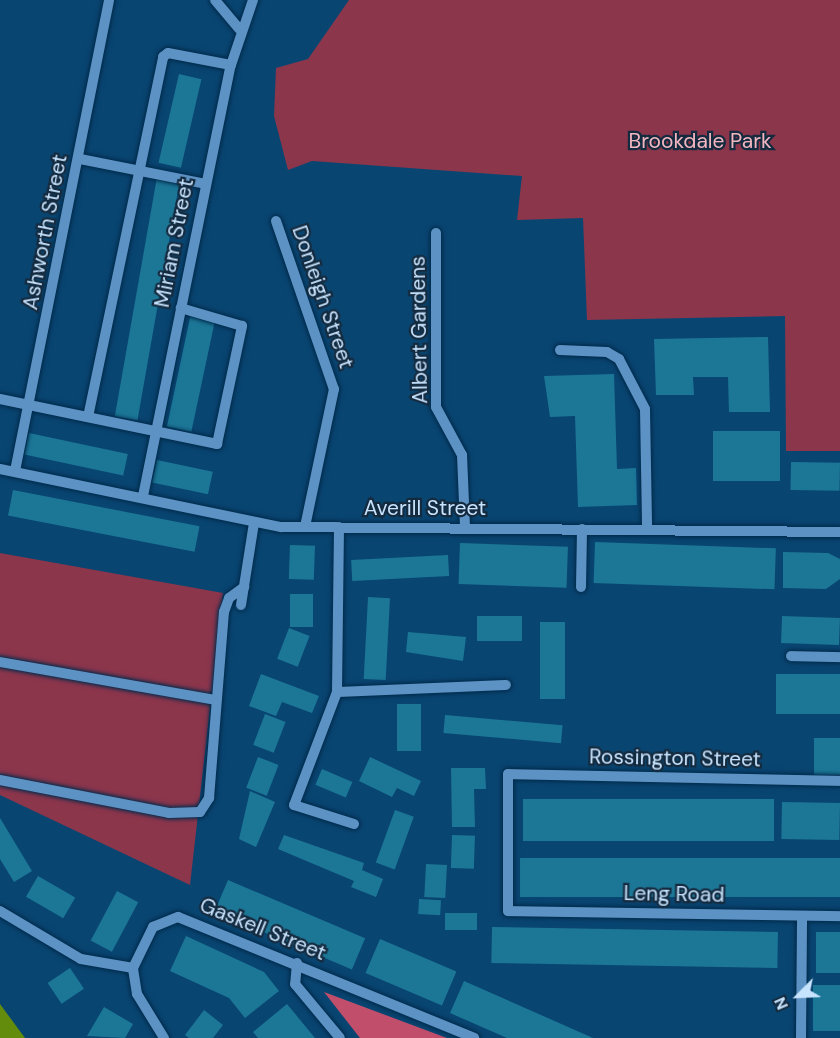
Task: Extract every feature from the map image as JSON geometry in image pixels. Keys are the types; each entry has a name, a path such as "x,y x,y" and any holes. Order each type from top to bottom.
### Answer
{"street":[{"name":"Ashworth Street","path":"15,471 31,405 109,0"},
{"path":"215,0 239,28"},
{"name":"Miriam Street","path":"143,496 231,64 239,28 253,0"},
{"path":"88,417 165,54 231,64"},
{"path":"80,159 206,184"},
{"name":"Donleigh Street","path":"276,221 334,390 305,527"},
{"name":"Albert Gardens","path":"436,234 436,406 462,455 465,528"},
{"path":"0,399 218,444 242,326 181,308"},
{"path":"560,350 607,352 618,359 645,409 647,529"},
{"name":"Averill Street","path":"0,469 143,496 254,523 305,527 840,532"},
{"path":"241,605 254,523"},
{"path":"339,527 337,692 294,805 354,824"},
{"path":"581,587 582,528"},
{"path":"0,780 194,816 209,798 224,612 229,598 244,587"},
{"path":"791,656 840,657"},
{"path":"0,662 216,700"},
{"path":"337,692 506,686"},
{"name":"Rossington Street","path":"508,912 508,774 840,781"},
{"path":"0,911 81,958 133,968 137,994 164,1038"},
{"name":"Leng Road","path":"508,912 840,916"},
{"path":"801,1038 802,916"},
{"name":"Gaskell Street","path":"133,968 153,927 178,917 297,963 474,1038"},
{"path":"297,963 296,984 339,1038"}],"green space":[{"name":"Brookdale Park","path":"349,0 840,0 840,451 786,451 785,316 587,320 583,218 517,220 522,176 312,161 288,170 274,116 276,68 308,59"},
{"path":"0,553 223,593 190,885 0,795"}],"shaded area":[{"path":"324,992 447,1038 360,1038"},
{"path":"0,1004 25,1038 0,1038"}],"building":[{"path":"179,74 201,79 181,168 159,163"},
{"path":"157,177 180,181 137,420 115,416"},
{"path":"191,313 215,318 191,432 167,426"},
{"path":"768,337 770,412 729,412 728,377 693,377 694,395 656,395 654,339"},
{"path":"614,374 617,469 636,468 637,505 578,507 575,416 550,417 544,376"},
{"path":"713,431 780,431 780,481 713,481"},
{"path":"29,433 128,454 123,476 24,455"},
{"path":"157,460 213,472 208,494 152,482"},
{"path":"791,462 840,463 840,491 791,490"},
{"path":"13,490 200,526 195,552 8,516"},
{"path":"595,542 776,548 774,589 594,583"},
{"path":"460,543 568,547 567,588 459,584"},
{"path":"290,545 315,546 314,580 289,579"},
{"path":"783,552 828,553 840,559 840,579 826,589 783,588"},
{"path":"448,555 449,576 352,581 351,560"},
{"path":"290,594 313,594 313,627 290,627"},
{"path":"368,597 390,598 386,680 364,679"},
{"path":"477,616 522,616 522,641 477,641"},
{"path":"782,616 840,618 839,645 781,643"},
{"path":"540,622 565,622 565,699 540,699"},
{"path":"289,628 310,636 298,667 277,659"},
{"path":"408,632 466,637 463,661 406,652"},
{"path":"261,674 319,696 312,713 282,702 276,716 249,706"},
{"path":"776,674 840,674 840,714 776,714"},
{"path":"397,704 421,704 421,751 397,751"},
{"path":"265,714 286,722 274,753 253,745"},
{"path":"445,715 563,725 561,743 443,733"},
{"path":"814,738 840,738 840,775 814,775"},
{"path":"258,757 279,765 267,796 246,788"},
{"path":"370,757 421,781 414,796 397,788 392,797 359,781"},
{"path":"451,768 485,768 486,789 474,789 475,827 452,827"},
{"path":"322,769 352,782 346,798 315,785"},
{"path":"250,791 275,802 256,847 239,839"},
{"path":"523,799 774,799 774,841 523,841"},
{"path":"782,802 840,803 839,840 781,839"},
{"path":"395,810 414,817 395,869 376,863"},
{"path":"0,818 32,871 14,882 0,859"},
{"path":"284,835 364,863 362,870 383,879 376,897 351,887 354,881 278,849"},
{"path":"452,835 475,836 474,869 451,868"},
{"path":"520,858 840,858 840,897 520,897"},
{"path":"426,864 447,865 445,898 424,897"},
{"path":"38,876 75,898 63,918 26,897"},
{"path":"228,880 365,938 352,970 215,911"},
{"path":"117,891 138,902 112,952 91,940"},
{"path":"419,899 441,900 440,915 418,914"},
{"path":"445,913 477,913 477,930 445,930"},
{"path":"492,927 778,932 777,968 491,963"},
{"path":"816,932 840,932 840,973 816,973"},
{"path":"186,936 264,972 279,991 245,1018 229,998 170,971"},
{"path":"380,939 456,971 442,1005 366,973"},
{"path":"70,968 84,989 62,1004 48,983"},
{"path":"464,981 593,1038 507,1038 450,1013"},
{"path":"813,985 840,985 840,1031 813,1031"},
{"path":"287,1004 315,1038 258,1038 253,1032"},
{"path":"104,1007 133,1024 125,1038 87,1036"},
{"path":"204,1010 223,1025 213,1038 189,1038 185,1035"}]}
